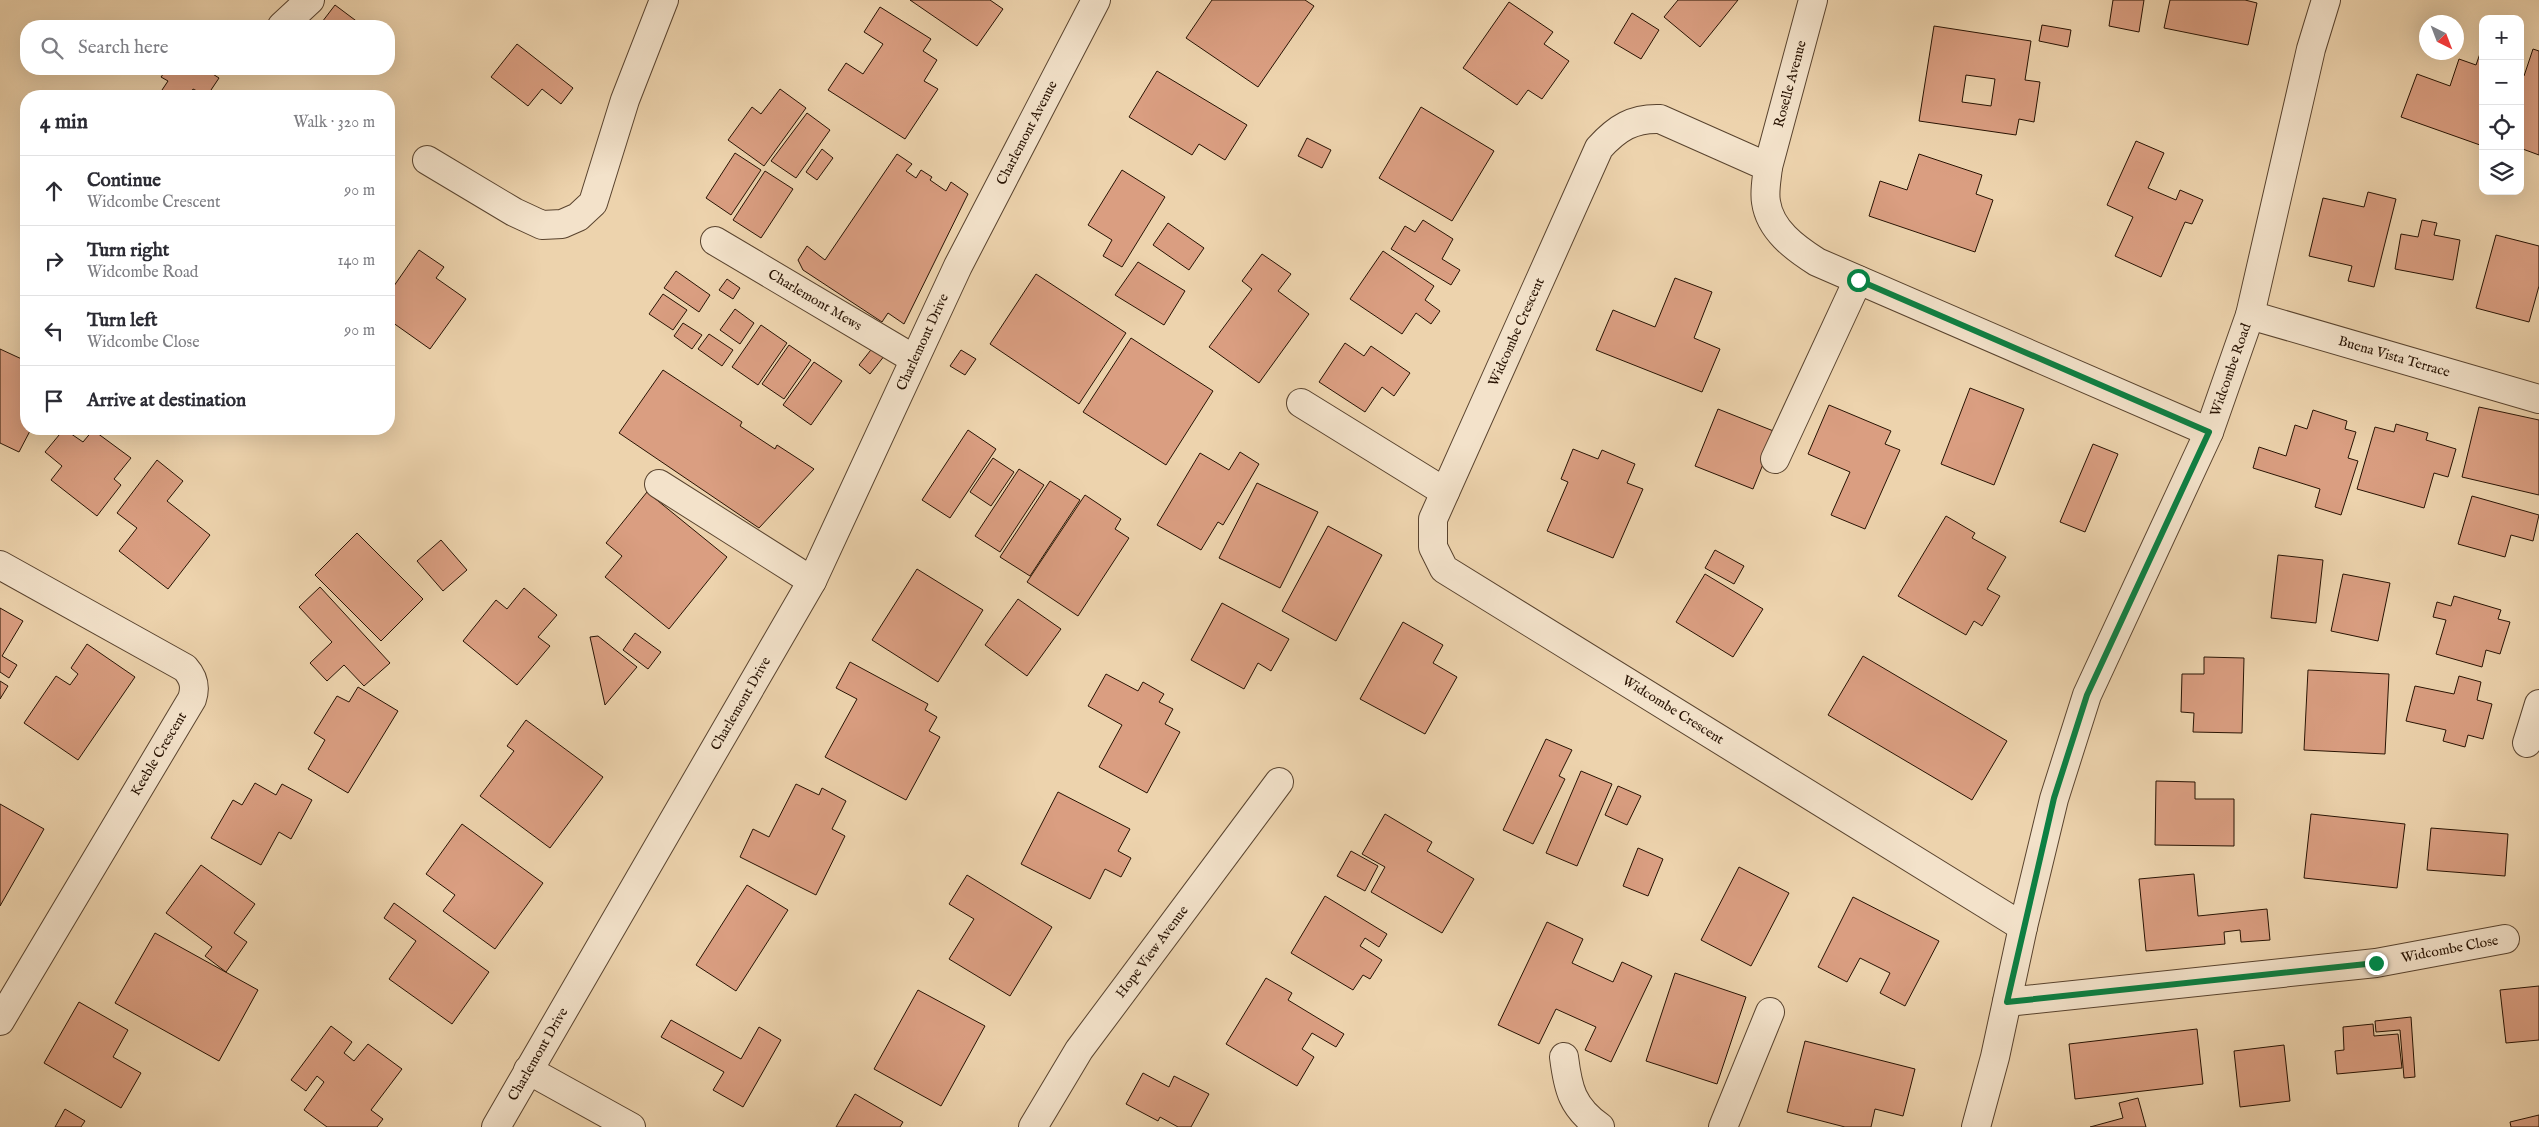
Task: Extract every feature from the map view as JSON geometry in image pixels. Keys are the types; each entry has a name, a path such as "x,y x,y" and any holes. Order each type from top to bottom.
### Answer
{"street":[{"path":"288,20 310,0"},
{"path":"427,160 514,212 542,225 562,224 578,216 593,202 625,100 664,0"},
{"name":"Charlemont Avenue","path":"958,266 1096,0"},
{"name":"Roselle Avenue","path":"1768,167 1813,0"},
{"name":"Widcombe Road","path":"1976,1127 2054,798 2087,695 2209,432 2250,316 2311,49 2326,0"},
{"name":"Widcombe Crescent","path":"1768,167 1660,119 1643,118 1627,124 1612,134 1599,148 1433,520 1433,547 1444,569 2023,926"},
{"path":"1768,167 1766,202 1777,229 1795,248 1817,262 2209,432"},
{"name":"Charlemont Mews","path":"715,241 914,359"},
{"name":"Charlemont Drive","path":"496,1127 812,581 958,266"},
{"path":"1775,459 1858,280"},
{"name":"Buena Vista Terrace","path":"2250,316 2539,399"},
{"path":"1301,403 1445,492"},
{"path":"659,484 812,581"},
{"name":"Keeble Crescent","path":"0,565 185,668 191,675 194,691 187,708 0,1021"},
{"path":"2527,743 2539,704"},
{"name":"Hope View Avenue","path":"1033,1127 1079,1050 1280,782"},
{"name":"Widcombe Close","path":"2007,1002 2376,963 2506,939"},
{"path":"1723,1127 1770,1012"},
{"path":"1564,1057 1568,1089 1579,1108 1600,1127"},
{"path":"528,1070 632,1127"}],"building":[{"path":"910,0 990,0 1003,9 977,46"},
{"path":"1212,0 1305,0 1314,6 1258,87 1186,38"},
{"path":"1678,0 1738,0 1700,47 1664,17"},
{"path":"2113,0 2144,0 2139,32 2109,26"},
{"path":"2170,0 2245,0 2257,3 2248,45 2164,28"},
{"path":"1509,2 1553,32 1544,44 1569,61 1542,99 1528,90 1517,105 1463,68"},
{"path":"335,5 355,20 324,20"},
{"path":"880,7 931,39 923,51 937,60 924,81 938,89 905,139 828,90 846,63 863,74 883,44 864,32"},
{"path":"1632,13 1659,30 1641,59 1614,43"},
{"path":"2042,25 2071,30 2068,47 2039,41"},
{"path":"1934,26 2031,41 2025,80 2040,82 2034,122 2019,119 2016,135 1919,121","holes":["1966,75 1995,79 1991,106 1962,102"]},
{"path":"517,44 573,88 561,104 542,89 528,106 491,77"},
{"path":"2533,49 2539,51 2539,155 2524,149 2524,76"},
{"path":"2479,56 2479,145 2401,117 2417,74 2450,86 2459,60 2476,65"},
{"path":"1157,71 1247,125 1225,160 1199,144 1192,155 1129,117"},
{"path":"162,75 214,75 219,78 211,90 162,90 168,81 161,77"},
{"path":"780,89 806,108 764,166 728,140 752,107 761,114"},
{"path":"1421,107 1494,151 1452,221 1379,178"},
{"path":"807,113 830,130 796,178 771,161"},
{"path":"1307,138 1331,150 1322,168 1298,156"},
{"path":"2136,141 2164,153 2148,188 2176,200 2180,190 2203,200 2192,224 2185,222 2161,277 2115,256 2133,217 2107,205"},
{"path":"822,149 833,158 817,180 806,172"},
{"path":"735,153 761,170 731,215 706,198"},
{"path":"897,154 912,164 906,171 916,178 921,170 932,177 930,180 946,191 951,182 968,194 904,324 888,313 882,322 803,270 798,260 807,246 825,260"},
{"path":"1919,154 1982,175 1976,194 1993,200 1975,252 1869,216 1880,181 1907,190"},
{"path":"1122,170 1165,197 1122,267 1103,256 1112,240 1088,225"},
{"path":"765,171 793,189 761,238 733,220"},
{"path":"2368,192 2396,199 2374,287 2348,281 2352,266 2309,256 2323,198 2364,207"},
{"path":"1423,220 1453,239 1442,259 1460,270 1451,285 1391,249 1405,226 1415,232"},
{"path":"2422,220 2437,223 2434,235 2460,240 2453,280 2395,269 2401,234 2418,237"},
{"path":"1168,223 1204,248 1189,270 1153,245"},
{"path":"2496,235 2539,246 2539,286 2529,322 2476,308"},
{"path":"419,250 444,267 436,278 466,299 430,349 395,324 395,284"},
{"path":"1383,251 1434,286 1425,300 1440,311 1431,324 1416,313 1402,334 1350,299"},
{"path":"1262,254 1291,274 1278,291 1309,314 1259,383 1209,347 1252,289 1242,281"},
{"path":"1138,262 1185,291 1164,325 1115,295"},
{"path":"676,271 710,295 699,312 664,288"},
{"path":"1036,274 1126,333 1079,404 990,344"},
{"path":"1675,278 1712,292 1694,338 1720,349 1702,392 1596,350 1613,310 1655,327"},
{"path":"727,279 740,288 733,299 719,290"},
{"path":"663,294 687,310 673,330 649,314"},
{"path":"735,309 754,323 740,344 720,330"},
{"path":"683,323 702,335 692,349 674,336"},
{"path":"761,325 787,343 758,385 732,367"},
{"path":"709,334 733,350 722,366 698,349"},
{"path":"1131,338 1213,391 1166,465 1083,412"},
{"path":"1345,343 1364,356 1371,346 1410,373 1394,396 1382,387 1365,412 1319,382"},
{"path":"789,345 811,360 784,399 762,384"},
{"path":"874,346 885,355 870,374 859,365"},
{"path":"0,349 20,358 20,435 28,435 19,452 0,443"},
{"path":"961,350 976,359 965,375 950,366"},
{"path":"814,362 842,381 811,425 783,405"},
{"path":"663,370 742,422 740,426 775,449 777,445 814,469 759,528 619,433"},
{"path":"1970,388 2024,409 1994,485 1941,464"},
{"path":"1829,405 1891,431 1885,444 1900,450 1865,529 1831,515 1850,472 1808,454"},
{"path":"2479,407 2539,420 2539,495 2462,477"},
{"path":"1718,409 1776,432 1753,489 1695,466"},
{"path":"2313,410 2347,421 2345,429 2356,432 2348,458 2358,461 2341,515 2315,507 2320,489 2253,468 2259,447 2286,456 2295,425 2307,429"},
{"path":"2396,424 2428,433 2426,440 2456,449 2448,477 2434,473 2424,508 2357,489 2375,427 2394,432"},
{"path":"968,430 996,449 950,518 922,500"},
{"path":"59,435 73,435 83,442 89,435 100,435 131,458 114,479 121,485 97,516 51,480 62,466 45,452"},
{"path":"2093,444 2118,454 2085,532 2060,522"},
{"path":"1573,449 1598,459 1602,450 1635,464 1627,483 1643,489 1613,558 1547,531 1568,482 1561,479"},
{"path":"1240,452 1259,464 1223,525 1218,522 1201,550 1157,525 1200,453 1229,470"},
{"path":"993,458 1014,472 991,506 970,492"},
{"path":"157,460 183,481 167,501 210,535 168,589 119,551 137,528 117,513"},
{"path":"1019,469 1044,485 1000,552 975,536"},
{"path":"1050,481 1080,500 1030,576 1000,557"},
{"path":"1257,483 1318,512 1280,588 1219,558"},
{"path":"647,492 727,557 669,629 605,577 622,556 606,543"},
{"path":"1085,495 1121,519 1115,529 1129,538 1078,616 1027,582"},
{"path":"2472,496 2539,515 2533,541 2511,535 2505,557 2458,544"},
{"path":"1946,516 1975,533 1972,538 2006,557 1987,589 2000,596 1982,626 1974,621 1966,635 1898,596"},
{"path":"1328,526 1382,555 1336,641 1282,611"},
{"path":"357,533 423,599 381,641 315,575"},
{"path":"441,540 467,570 443,591 417,561"},
{"path":"1715,550 1744,566 1734,584 1705,568"},
{"path":"2278,555 2323,560 2316,623 2271,618"},
{"path":"917,569 983,610 938,682 872,640"},
{"path":"1705,574 1763,609 1733,657 1676,622"},
{"path":"2343,574 2390,583 2378,641 2331,631"},
{"path":"320,587 390,663 364,686 344,665 327,681 310,663 332,642 299,607"},
{"path":"524,588 557,615 538,637 550,646 517,685 463,641 496,600 507,609"},
{"path":"2454,596 2501,610 2498,619 2510,622 2500,654 2486,650 2482,667 2436,654 2446,620 2433,617 2437,602 2451,606"},
{"path":"1018,599 1061,629 1027,676 985,645"},
{"path":"1222,603 1289,639 1271,671 1258,663 1244,689 1191,660"},
{"path":"0,608 23,621 2,656 17,665 9,678 0,672"},
{"path":"1403,622 1443,645 1433,663 1457,677 1425,734 1360,699"},
{"path":"635,633 661,652 648,669 623,650"},
{"path":"598,636 637,667 605,705 590,637"},
{"path":"87,644 135,677 78,760 24,723 56,676 70,685 78,674 71,668"},
{"path":"1863,656 2007,741 1972,800 1828,715"},
{"path":"2204,657 2244,658 2242,733 2193,732 2194,713 2181,712 2182,674 2204,674"},
{"path":"850,662 928,704 925,710 937,717 929,731 940,737 906,800 825,757 857,699 836,688"},
{"path":"2308,670 2389,674 2385,754 2304,750"},
{"path":"1106,674 1138,691 1143,682 1164,694 1159,702 1173,709 1165,724 1180,732 1147,793 1099,767 1122,725 1088,706"},
{"path":"2459,676 2481,682 2477,700 2492,704 2483,739 2468,735 2465,747 2443,741 2446,730 2406,721 2415,686 2454,694"},
{"path":"0,681 8,686 0,699"},
{"path":"358,687 398,711 348,793 308,769 325,740 314,733 337,696 349,702"},
{"path":"526,720 603,777 550,848 480,796 514,751 507,746"},
{"path":"1546,739 1572,750 1559,776 1565,779 1533,844 1503,830"},
{"path":"1581,771 1612,784 1577,866 1546,853"},
{"path":"2156,781 2195,782 2195,799 2234,799 2234,846 2155,845"},
{"path":"255,783 276,795 282,784 312,800 291,839 279,832 261,865 211,838 233,800 242,805"},
{"path":"796,784 819,795 822,788 846,801 832,829 845,836 816,895 740,857 753,829 769,837"},
{"path":"1618,786 1641,796 1627,825 1605,815"},
{"path":"1058,792 1130,829 1118,851 1131,858 1121,877 1105,869 1090,899 1021,864"},
{"path":"0,804 44,829 0,906"},
{"path":"1385,814 1432,842 1427,851 1474,879 1442,933 1371,892 1385,867 1362,854"},
{"path":"2311,814 2405,824 2397,888 2304,878"},
{"path":"462,824 543,883 495,949 443,911 455,895 426,874"},
{"path":"2431,828 2508,834 2505,876 2427,870"},
{"path":"1638,848 1663,859 1648,896 1623,886"},
{"path":"1351,851 1378,866 1365,891 1337,876"},
{"path":"201,865 255,904 234,933 247,942 226,972 205,956 212,947 166,913"},
{"path":"1739,867 1789,893 1751,966 1701,940"},
{"path":"2194,874 2198,916 2267,909 2270,940 2241,942 2240,930 2224,932 2225,944 2146,951 2139,879"},
{"path":"967,875 1052,927 1010,996 949,959 974,919 949,904"},
{"path":"747,885 788,910 736,991 696,965"},
{"path":"1325,896 1387,934 1379,947 1365,938 1360,946 1382,960 1370,979 1363,975 1353,990 1291,953"},
{"path":"1853,897 1939,941 1905,1006 1880,993 1890,973 1860,958 1847,982 1818,967"},
{"path":"394,903 489,972 452,1024 389,979 416,941 384,918"},
{"path":"1547,922 1583,939 1572,963 1613,982 1622,962 1652,976 1611,1062 1585,1050 1596,1027 1556,1009 1539,1044 1498,1025"},
{"path":"155,933 258,990 219,1061 115,1003"},
{"path":"1675,973 1746,997 1717,1084 1646,1061"},
{"path":"1266,978 1292,993 1288,1000 1344,1034 1336,1047 1312,1033 1302,1049 1314,1057 1297,1086 1226,1044"},
{"path":"2539,986 2539,1040 2506,1043 2500,990"},
{"path":"918,990 985,1026 941,1106 874,1069"},
{"path":"79,1002 128,1030 113,1057 141,1073 121,1108 44,1063"},
{"path":"2411,1017 2415,1077 2404,1078 2400,1030 2376,1032 2375,1021"},
{"path":"671,1020 741,1059 759,1027 781,1040 743,1107 713,1090 724,1072 661,1037"},
{"path":"2373,1024 2374,1036 2398,1034 2402,1068 2337,1074 2335,1051 2344,1050 2343,1027"},
{"path":"331,1026 352,1042 344,1053 354,1061 368,1044 402,1069 371,1110 383,1119 377,1127 327,1127 304,1110 324,1082 317,1076 306,1091 291,1080"},
{"path":"2197,1029 2203,1084 2075,1099 2069,1044"},
{"path":"1805,1041 1915,1069 1903,1116 1875,1109 1871,1127 1845,1127 1787,1112"},
{"path":"2284,1045 2290,1101 2240,1107 2234,1051"},
{"path":"1143,1073 1169,1087 1174,1076 1209,1094 1191,1127 1178,1127 1160,1117 1158,1121 1126,1104"},
{"path":"855,1094 903,1122 900,1127 836,1127"},
{"path":"2138,1098 2146,1127 2090,1127 2123,1118 2119,1103"},
{"path":"65,1109 85,1121 81,1127 55,1127"},
{"path":"2539,1115 2539,1127 2511,1127 2510,1122"}],"route":[{"path":"1858,280 2209,432 2087,695 2054,798 2007,1002 2376,963"}]}
